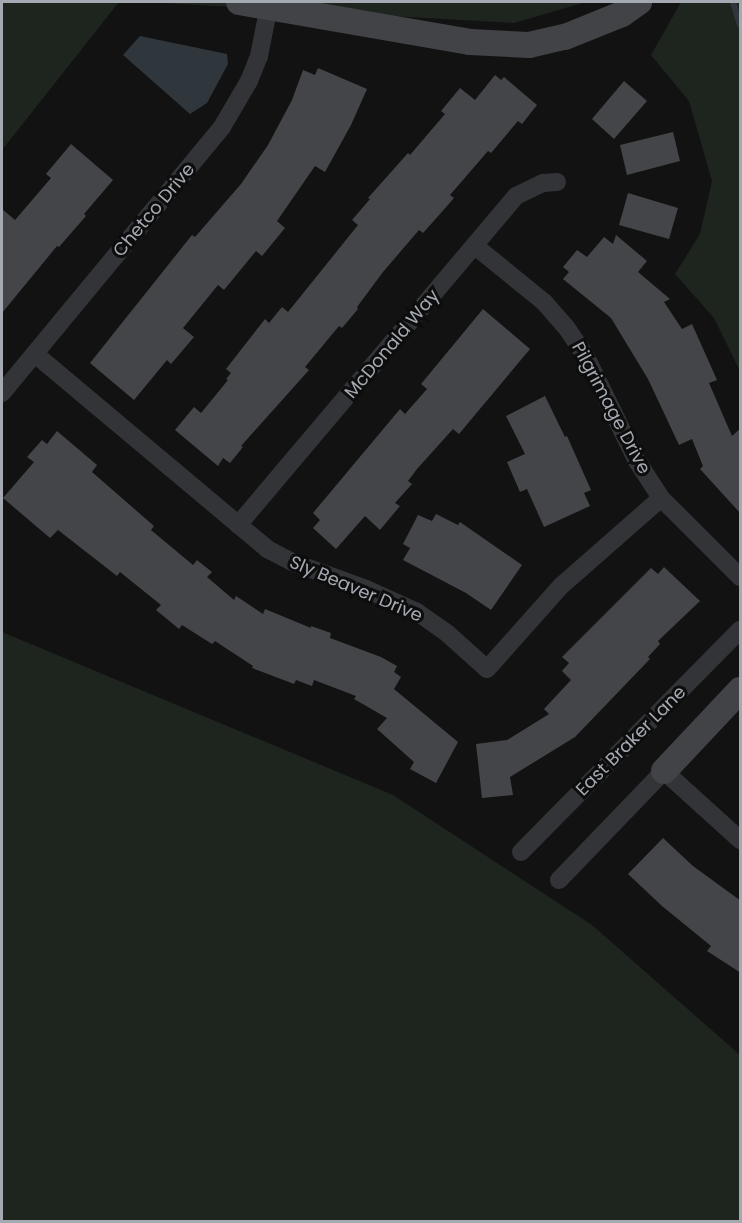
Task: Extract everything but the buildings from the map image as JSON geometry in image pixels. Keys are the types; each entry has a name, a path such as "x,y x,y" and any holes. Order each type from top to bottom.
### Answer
{"street":[{"path":"239,2 470,42 530,45 565,37 622,14 639,2"},
{"name":"Chetco Drive","path":"2,393 222,127 249,81 258,56 269,6"},
{"name":"McDonald Way","path":"238,525 516,196 543,183 557,182"},
{"name":"Pilgrimage Drive","path":"475,246 544,303 566,327 586,357 637,462 661,498 741,577"},
{"name":"Sly Beaver Drive","path":"35,354 267,549 292,562 366,589 417,612 448,634 488,669 561,586 661,498"},
{"name":"East Braker Lane","path":"521,852 741,630"},
{"path":"559,880 741,690"},
{"path":"664,771 741,840"}],"shaded area":[{"path":"2,2 119,2 2,150"},
{"path":"144,2 586,2 514,23"},
{"path":"681,2 740,2 740,371 714,318 675,274 700,234 712,181 689,101 651,55"},
{"path":"140,36 227,54 228,64 207,103 190,114 123,55"},
{"path":"2,632 393,795 592,925 740,1055 740,1221 2,1221"}],"waterway":[{"path":"733,2 740,25"}]}
